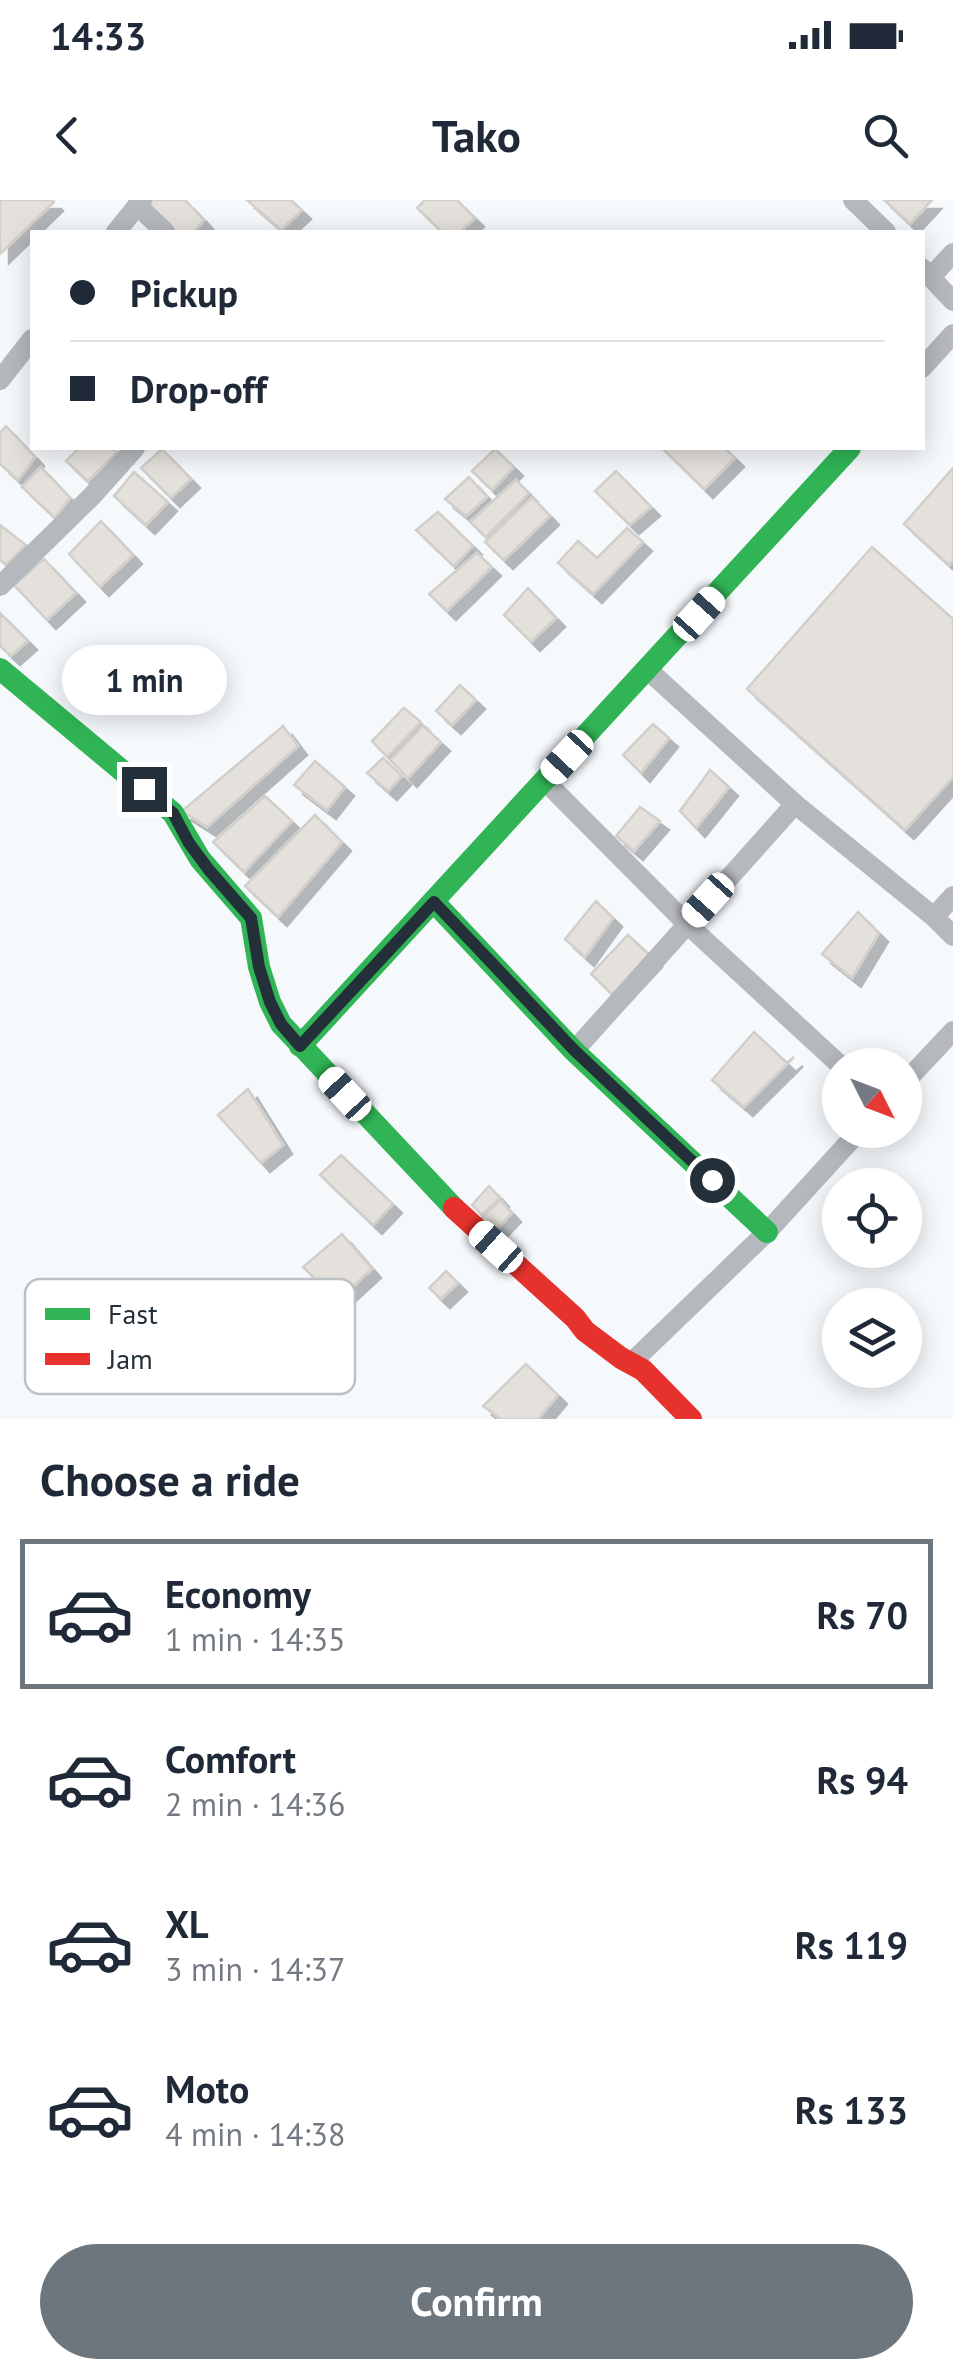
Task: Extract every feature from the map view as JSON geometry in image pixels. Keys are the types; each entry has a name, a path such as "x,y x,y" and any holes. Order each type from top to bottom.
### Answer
{"street":[{"path":"853,200 884,230"},
{"path":"118,230 140,202 163,230"},
{"path":"953,253 927,272 953,300"},
{"path":"925,365 953,334"},
{"path":"0,380 30,342"},
{"path":"0,586 133,450"},
{"path":"300,1046 848,450"},
{"path":"0,669 173,813 209,870 251,918 259,967 270,1002 281,1024 300,1046 469,1224 585,1331 643,1370 692,1419"},
{"path":"648,670 795,804 953,936"},
{"path":"545,781 686,924 822,1049"},
{"path":"574,1050 795,804"},
{"path":"934,917 953,896"},
{"path":"434,902 574,1050 767,1232"},
{"path":"922,1064 953,1032"},
{"path":"630,1363 767,1232 844,1148"}],"building":[{"path":"0,200 52,200 54,202 0,254"},
{"path":"152,200 185,200 204,220 196,230 174,230 147,205"},
{"path":"247,200 291,200 302,210 281,230"},
{"path":"425,200 457,200 475,218 462,230 440,230 417,208"},
{"path":"884,200 932,200 910,224"},
{"path":"6,426 35,457 18,480 0,464 0,433"},
{"path":"77,450 117,452 88,481 66,461"},
{"path":"163,450 191,479 171,498 141,468"},
{"path":"494,450 514,467 492,490 472,471"},
{"path":"664,450 727,450 735,458 704,489"},
{"path":"41,467 70,498 55,518 22,487"},
{"path":"953,468 953,560 949,565 904,524"},
{"path":"616,471 651,507 630,525 595,491"},
{"path":"134,472 168,502 146,525 114,496"},
{"path":"469,477 487,497 466,516 445,499"},
{"path":"516,480 529,493 486,537 470,522"},
{"path":"532,497 550,516 504,560 485,542"},
{"path":"438,512 473,546 454,566 416,530"},
{"path":"101,521 133,555 100,587 69,554"},
{"path":"0,525 26,545 6,565 0,560"},
{"path":"627,528 643,542 593,594 558,563 578,541 597,558"},
{"path":"872,547 953,619 953,777 905,830 747,689"},
{"path":"477,553 492,567 447,611 429,594"},
{"path":"44,559 76,593 47,620 14,585"},
{"path":"528,588 556,618 531,642 504,615"},
{"path":"0,613 28,641 11,656 0,646"},
{"path":"460,685 476,700 452,725 436,711"},
{"path":"404,708 421,722 387,757 372,741"},
{"path":"653,724 669,738 641,773 623,755"},
{"path":"283,726 298,746 207,827 182,811"},
{"path":"423,726 441,742 408,778 390,760"},
{"path":"383,758 402,776 388,791 367,773"},
{"path":"315,761 345,787 327,810 294,785"},
{"path":"710,770 729,787 696,828 680,811"},
{"path":"265,796 292,821 244,872 213,842"},
{"path":"640,807 660,821 634,851 616,836"},
{"path":"315,815 342,842 278,917 245,886"},
{"path":"596,901 613,918 585,957 565,939"},
{"path":"858,912 879,933 852,978 822,954"},
{"path":"628,935 653,958 616,998 591,974"},
{"path":"754,1032 787,1063 794,1057 744,1107 712,1080"},
{"path":"248,1089 283,1145 261,1163 218,1115"},
{"path":"341,1155 393,1204 373,1225 320,1175"},
{"path":"489,1186 500,1198 482,1215 472,1205"},
{"path":"500,1200 512,1213 493,1233 480,1220"},
{"path":"342,1234 372,1269 355,1285 355,1279 315,1279 303,1267"},
{"path":"446,1271 458,1283 441,1299 429,1288"},
{"path":"526,1364 558,1395 538,1419 501,1419 483,1406"}],"traffic: fast":[{"path":"300,1046 848,450"},
{"path":"0,669 173,813 200,859 251,918 259,967 281,1024 454,1208"},
{"path":"434,902 574,1051 767,1232"}],"traffic: jam":[{"path":"454,1208 585,1331 643,1370 691,1419"}],"route":[{"path":"144,789 173,813 209,870 251,918 259,967 270,1002 281,1024 300,1046 434,902 574,1050 712,1180"}]}
